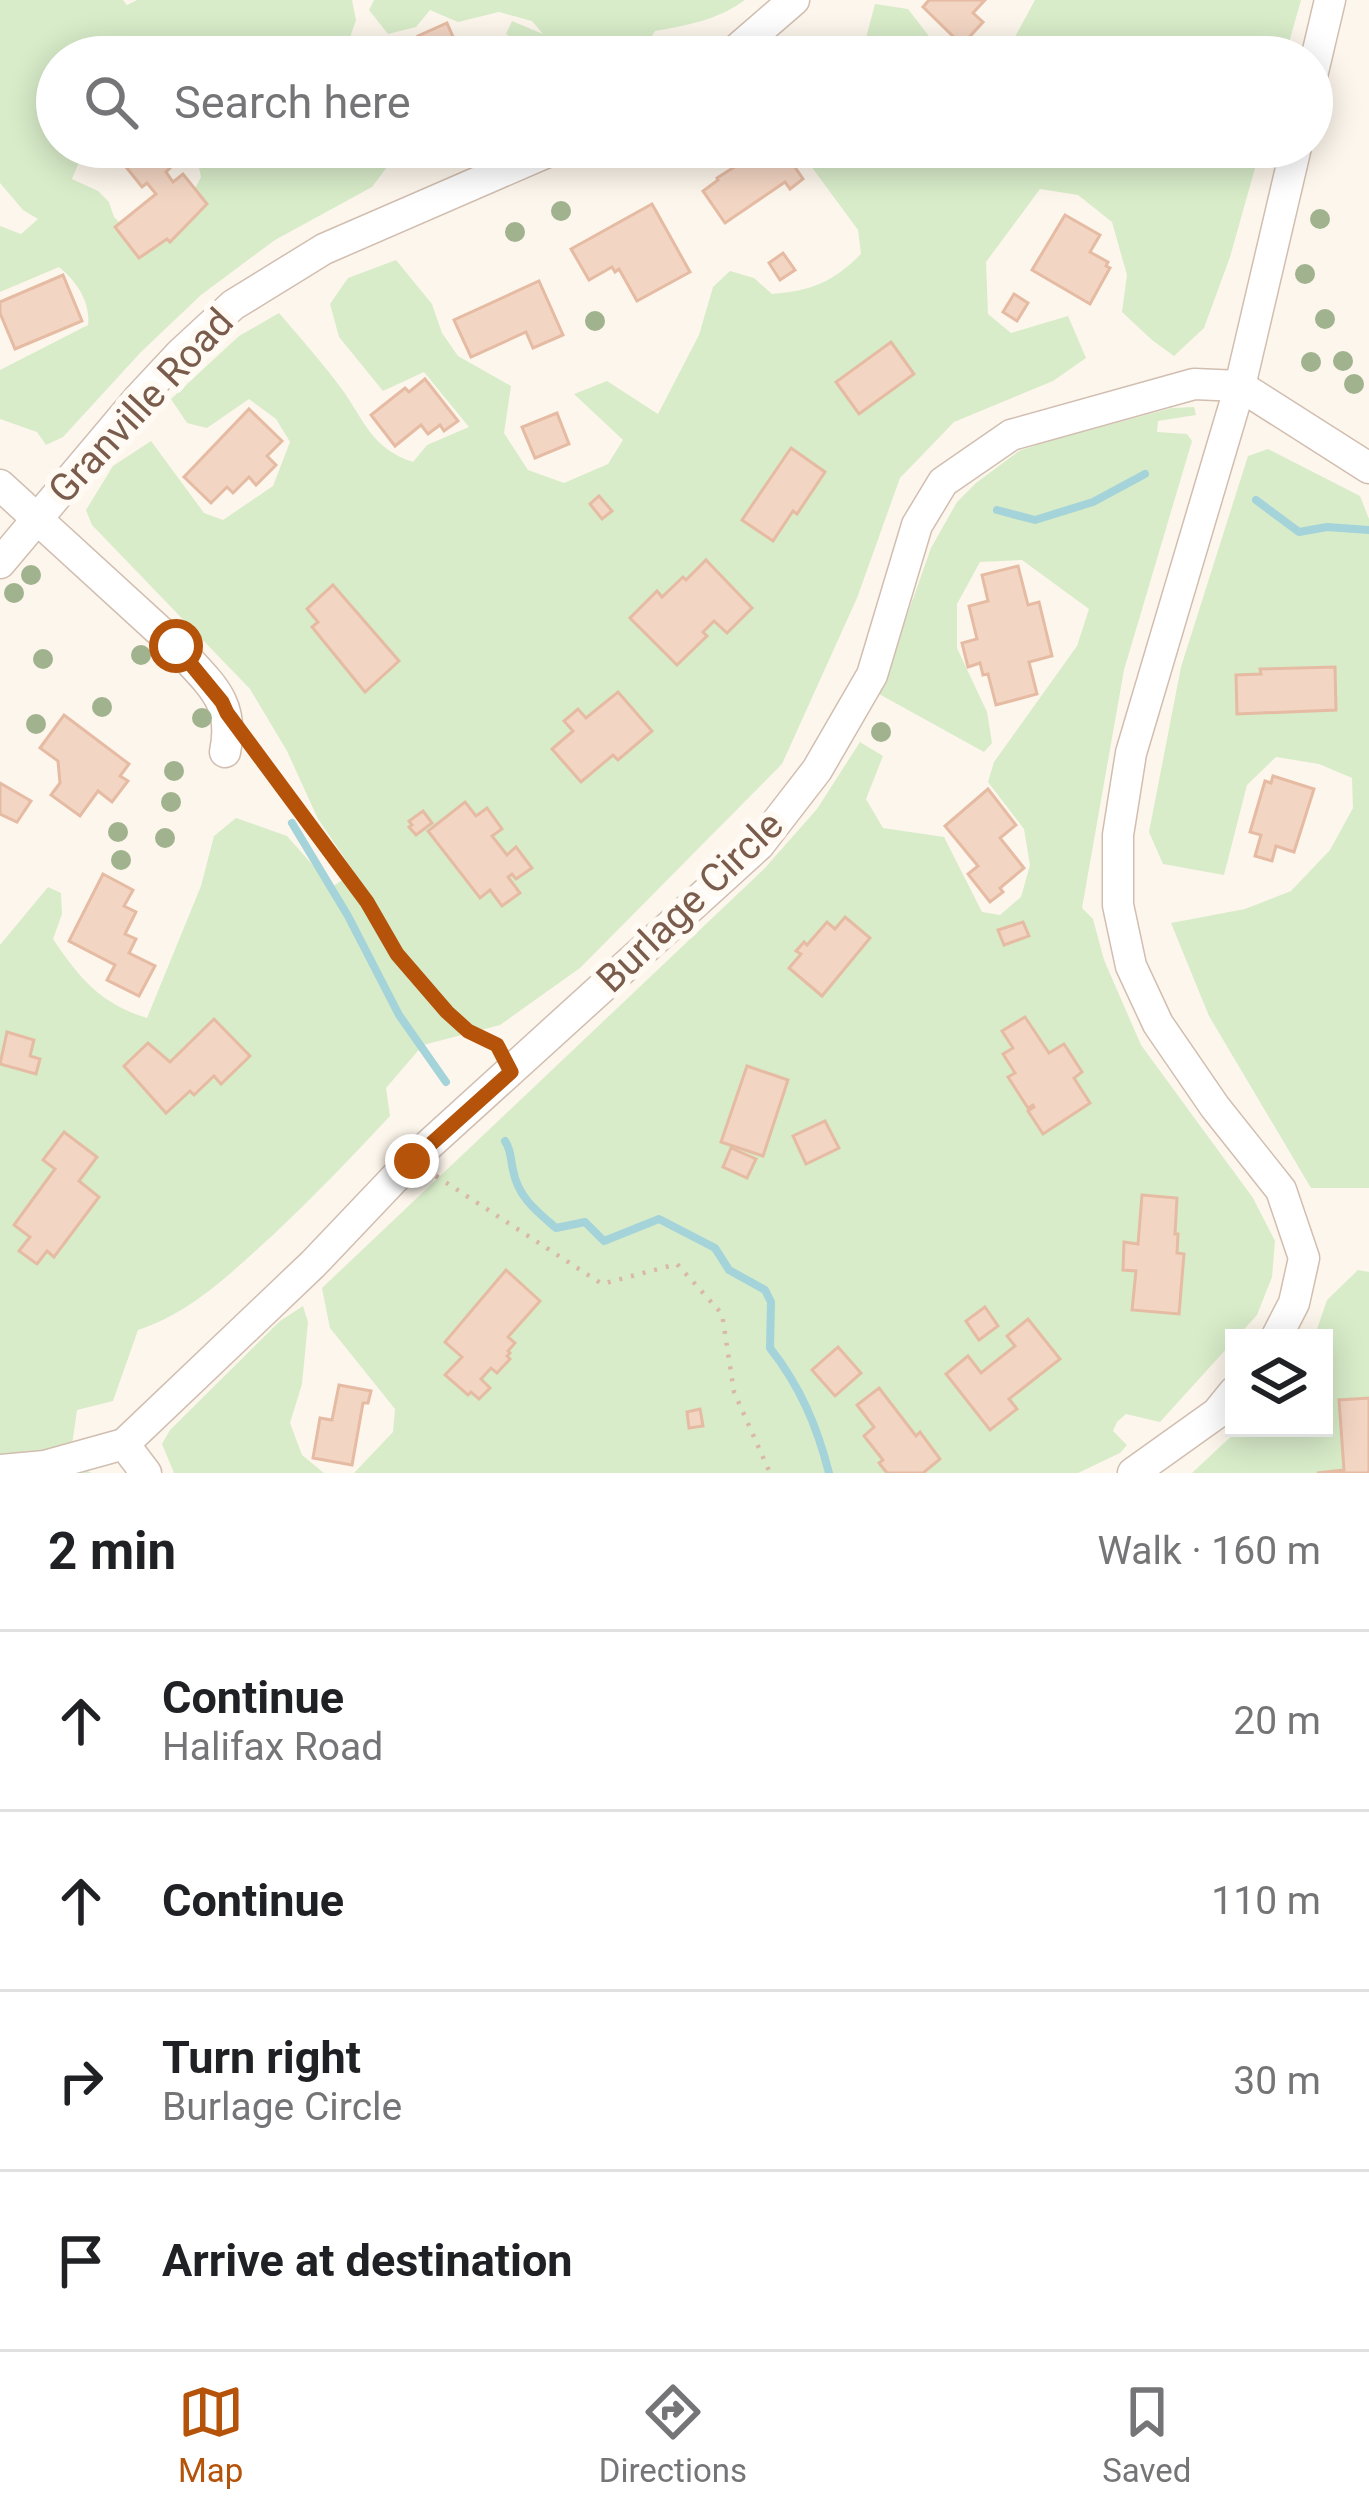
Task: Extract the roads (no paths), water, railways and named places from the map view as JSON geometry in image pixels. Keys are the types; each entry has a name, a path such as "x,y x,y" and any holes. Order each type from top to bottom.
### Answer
{"street":[{"path":"752,36 794,0"},
{"path":"1321,36 1330,0"},
{"name":"Granville Road","path":"0,563 167,368 233,305 324,249 511,168"},
{"path":"1281,1329 1294,1304 1304,1258 1282,1190 1215,1107 1158,1024 1131,966 1118,904 1118,836 1131,753 1240,386 1291,168"},
{"name":"Burlage Circle","path":"124,1444 313,1264 412,1161 759,845 817,770 872,675 917,525 944,482 1011,435 1194,384 1240,386"},
{"path":"1240,386 1369,468"},
{"path":"0,485 176,646 202,676 227,713 225,752"},
{"path":"1133,1473 1225,1402"},
{"path":"0,1470 45,1466 124,1444 146,1473"}],"waterway":[{"path":"997,510 1035,520 1093,502 1145,474"},
{"path":"1256,500 1299,532 1327,527 1369,530"},
{"path":"292,823 348,916 399,1015 446,1082"},
{"path":"505,1141 519,1188 556,1228 585,1222 604,1241 659,1219 715,1248 729,1270 765,1290 771,1302 770,1348 806,1407 829,1473"}]}
